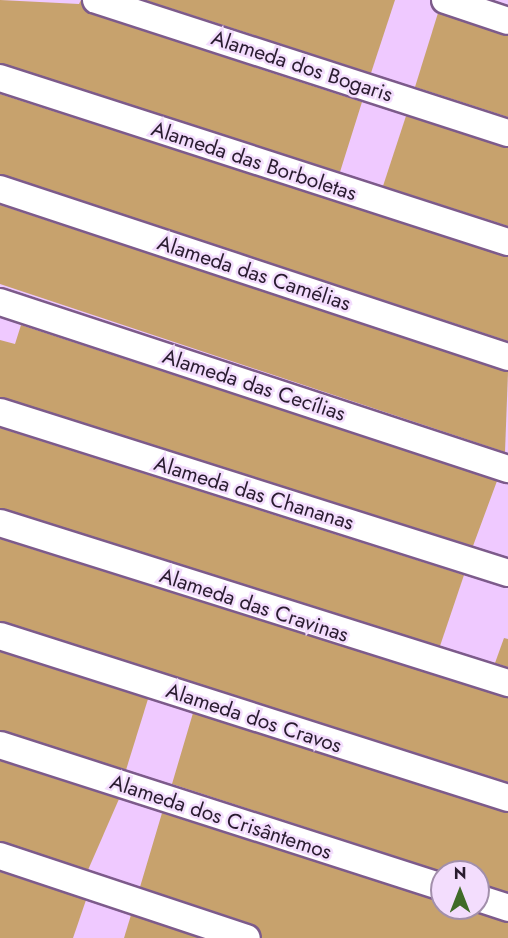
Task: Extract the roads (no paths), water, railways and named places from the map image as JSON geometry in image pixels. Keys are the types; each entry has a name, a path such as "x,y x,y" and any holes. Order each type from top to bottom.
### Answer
{"street":[{"name":"Alameda dos Bogaris","path":"96,0 508,133"},
{"path":"445,0 508,21"},
{"name":"Alameda das Borboletas","path":"0,78 508,242"},
{"name":"Alameda das Camélias","path":"0,189 508,357"},
{"name":"Alameda das Cecílias","path":"0,302 508,469"},
{"name":"Alameda das Chananas","path":"0,412 508,573"},
{"name":"Alameda das Cravinas","path":"0,523 508,683"},
{"name":"Alameda dos Cravos","path":"0,636 508,798"},
{"name":"Alameda dos Crisântemos","path":"0,745 430,883"},
{"path":"0,856 248,938"},
{"path":"490,902 508,908"}]}
